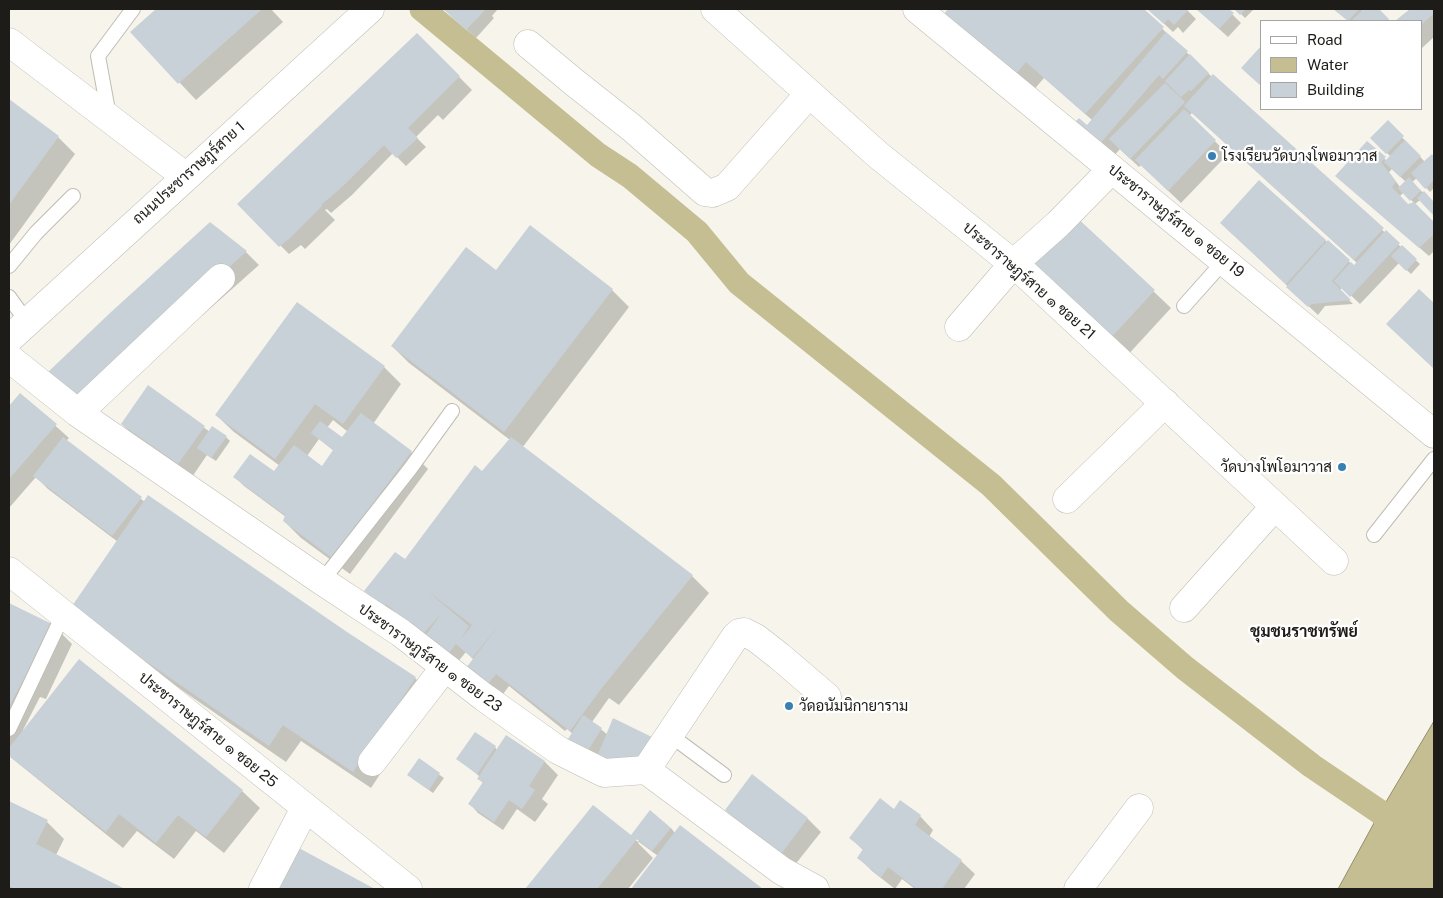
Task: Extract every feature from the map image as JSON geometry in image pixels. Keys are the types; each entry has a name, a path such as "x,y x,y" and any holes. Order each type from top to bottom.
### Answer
{"street":[{"name":"ถนนประชาราษฎร์สาย 1","path":"18,331 370,9"},
{"name":"ประชาราษฎร์สาย ๑ ซอย 21","path":"715,9 878,155 1013,264 1334,561"},
{"name":"ประชาราษฎร์สาย ๑ ซอย 19","path":"925,11 1112,169 1434,434"},
{"path":"9,42 186,176"},
{"path":"528,44 575,84 632,128 705,192 721,191 727,187 810,94"},
{"path":"959,327 1013,264 1058,224 1112,169"},
{"path":"78,413 221,278"},
{"name":"ประชาราษฎร์สาย ๑ ซอย 23","path":"9,358 78,413 401,633 485,698 558,750 604,773 646,770"},
{"path":"1067,499 1165,403"},
{"path":"1184,608 1275,506"},
{"name":"ประชาราษฎร์สาย ๑ ซอย 25","path":"9,571 408,889"},
{"path":"815,889 782,871 646,770 739,633 744,632 756,638 827,697"},
{"path":"372,762 445,667"},
{"path":"263,889 305,808"},
{"path":"1078,889 1139,808"}],"lane":[{"path":"110,119 98,56 133,9"},
{"path":"9,266 36,233 73,196"},
{"path":"1184,306 1224,261"},
{"path":"9,296 18,331"},
{"path":"322,581 410,469 452,411"},
{"path":"1374,535 1434,459"},
{"path":"9,729 63,615"},
{"path":"670,735 724,775"}],"water":[{"path":"1434,721 1434,889 1338,889 1380,812"}],"building":[{"path":"156,9 262,9 178,84 130,32"},
{"path":"443,9 486,9 466,30"},
{"path":"948,9 1144,9 1164,27 1085,114 1026,62 1014,76 944,14"},
{"path":"1147,9 1189,9 1174,25 1168,19 1164,24"},
{"path":"1196,9 1229,9 1234,13 1219,29"},
{"path":"1234,9 1246,9 1240,15"},
{"path":"1333,9 1359,9 1347,20"},
{"path":"1364,9 1379,9 1389,19 1388,20 1352,20"},
{"path":"1410,9 1434,9 1434,13 1423,23 1423,20 1396,20"},
{"path":"1166,32 1188,51 1163,79 1159,75 1098,146 1073,124 1079,118 1087,125"},
{"path":"417,33 460,76 408,128 418,138 396,158 384,145 279,247 237,204"},
{"path":"1260,47 1260,85 1241,68"},
{"path":"1190,54 1209,73 1191,91 1189,90 1181,97 1165,81"},
{"path":"1213,74 1384,228 1354,260 1184,106"},
{"path":"1165,83 1185,102 1130,159 1109,139"},
{"path":"9,99 59,136 9,205"},
{"path":"1184,109 1216,140 1168,191 1135,160"},
{"path":"1388,120 1404,136 1386,154 1370,138"},
{"path":"1405,140 1421,156 1400,177 1384,162"},
{"path":"1367,141 1386,157 1381,162 1396,182 1392,187 1408,204 1414,202 1434,222 1434,234 1419,248 1335,176"},
{"path":"1432,154 1434,157 1434,180 1425,189 1411,173"},
{"path":"1409,177 1421,191 1410,201 1398,188"},
{"path":"1259,180 1326,240 1286,284 1220,223"},
{"path":"1424,191 1434,202 1434,216 1417,198"},
{"path":"1073,214 1155,290 1107,342 1025,264"},
{"path":"210,222 247,251 82,399 48,372 110,313"},
{"path":"530,225 613,289 504,432 391,346 466,247 496,270"},
{"path":"1386,230 1400,243 1350,297 1334,281 1351,262 1354,265"},
{"path":"1328,240 1350,260 1332,281 1351,300 1312,304 1308,307 1286,287"},
{"path":"1402,245 1417,259 1406,271 1391,256"},
{"path":"1419,289 1434,303 1434,369 1386,324"},
{"path":"297,302 385,366 343,424 315,404 275,459 215,415"},
{"path":"148,385 205,426 178,464 121,424"},
{"path":"20,393 57,424 9,479 9,406"},
{"path":"361,413 412,451 332,558 283,521 285,515 233,477 250,454 274,471 294,445 322,466 333,450 311,433 320,421 342,437"},
{"path":"212,426 227,436 211,458 197,448"},
{"path":"63,437 142,497 112,536 33,476"},
{"path":"511,437 693,575 601,689 570,731 496,674 487,685 466,668 502,621 472,658 456,644 446,656 423,639 442,613 423,634 386,604 384,607 364,591 395,552 405,559 475,465 482,471","holes":["425,589 472,625 459,641 469,626"]},
{"path":"148,495 347,632 416,677 353,772 283,725 269,746 70,609"},
{"path":"9,603 56,626 29,683 23,680 9,707"},
{"path":"79,659 243,790 206,837 178,815 156,843 119,814 106,832 9,756 9,748"},
{"path":"583,715 602,728 587,752 568,739"},
{"path":"613,718 656,739 640,765 609,764 597,757"},
{"path":"475,732 496,746 477,774 456,759"},
{"path":"506,735 545,761 529,786 535,790 522,809 509,800 494,822 468,804 483,782 477,779"},
{"path":"419,758 440,773 429,790 407,775"},
{"path":"752,774 808,818 781,854 725,810"},
{"path":"880,798 894,809 900,800 921,815 915,825 962,860 942,889 917,889 888,867 881,877 857,858 863,849 849,838"},
{"path":"9,801 48,820 36,844 125,889 16,889 9,886"},
{"path":"593,805 631,835 650,810 671,828 652,851 637,839 597,889 525,889"},
{"path":"680,825 763,889 631,889"},
{"path":"297,847 375,889 274,889"}],"waterway":[{"path":"422,9 598,155 630,176 697,232 739,283 991,485 1119,611 1185,668 1312,766 1380,812 1434,862"}],"place":[{"name":"โรงเรียนวัดบางโพอมาวาส","path":"1212,156"},
{"name":"วัดบางโพโอมาวาส","path":"1342,467"},
{"name":"วัดอนัมนิกายาราม","path":"789,706"}],"district":[{"name":"ชุมชนราชทรัพย์","path":"1304,632"}]}
